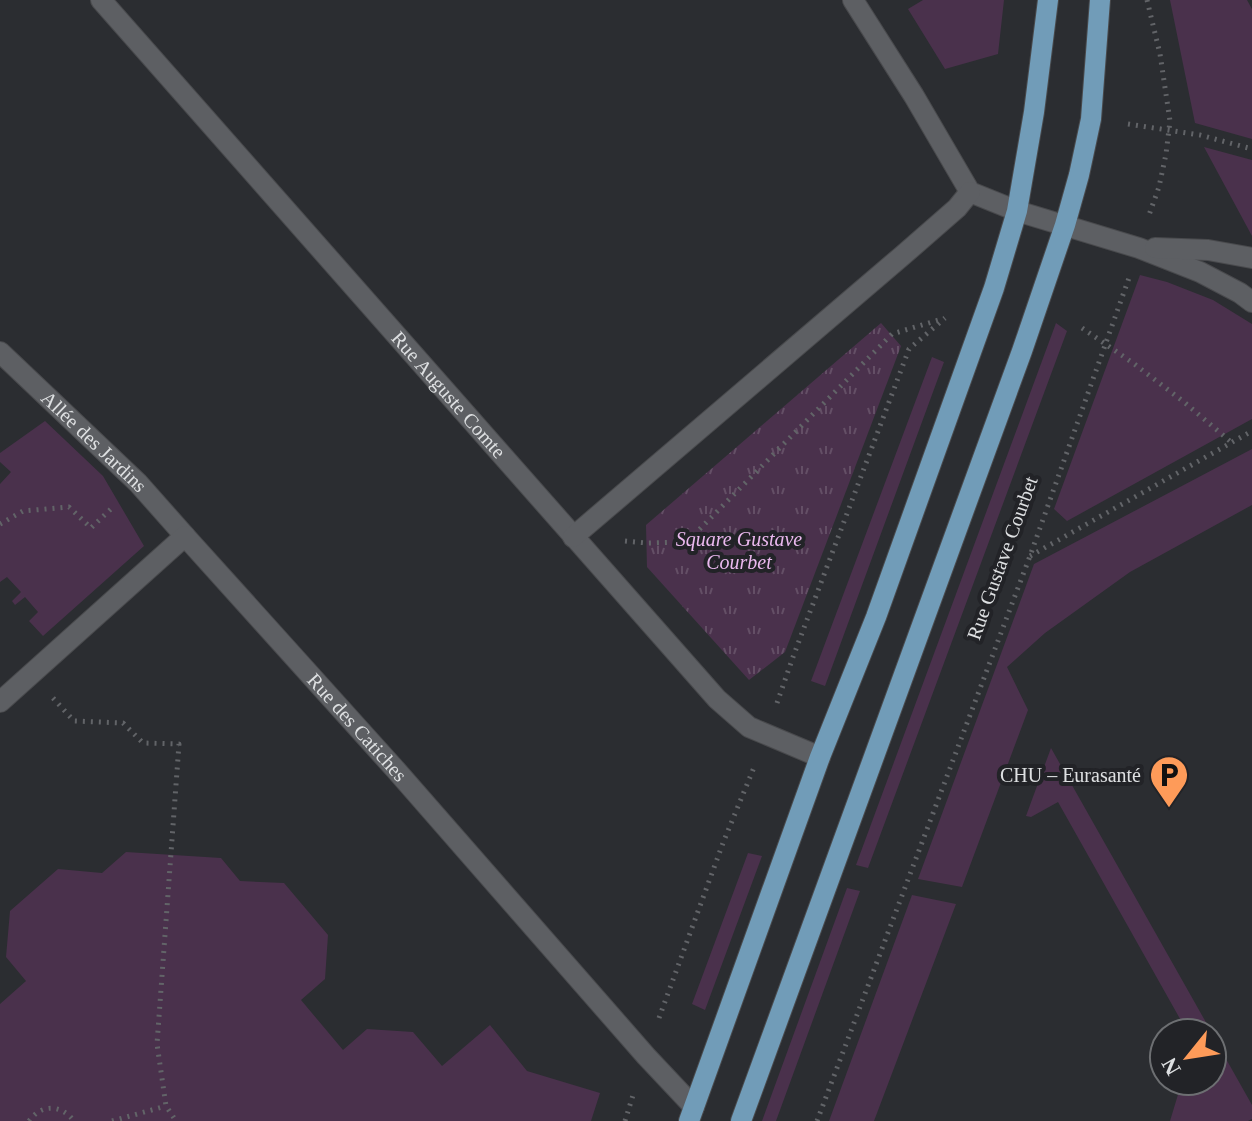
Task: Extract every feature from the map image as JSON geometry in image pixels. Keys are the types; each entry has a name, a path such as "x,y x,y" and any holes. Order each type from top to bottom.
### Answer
{"main road":[{"path":"691,1114 820,757 876,617 985,312 1017,211 1034,112 1048,0"},
{"path":"741,1121 1022,351 1065,225 1091,119 1100,0"}],"street":[{"name":"Rue Auguste Comte","path":"101,0 717,699 749,727 820,757"},
{"path":"853,0 970,192 1017,211 1139,248 1200,272 1252,302"},
{"path":"573,537 922,239 970,192"},
{"path":"1139,248 1208,250 1252,258"},
{"name":"Allée des Jardins","path":"0,352 138,483 185,536"},
{"path":"0,702 185,536"},
{"name":"Rue des Catiches","path":"185,536 395,769 646,1056 691,1114"}],"path":[{"name":"Rue Gustave Courbet","path":"817,1121 1030,556 1159,187 1170,130 1160,54 1147,0"},
{"path":"1128,124 1200,135 1252,149"},
{"path":"573,537 647,543 687,542 892,334 960,313 985,312"},
{"path":"625,1121 723,843 767,736 793,657 909,349 944,318"},
{"path":"1082,328 1184,402 1231,442"},
{"path":"1030,556 1252,431"},
{"path":"0,524 23,511 69,507 91,528 138,483"},
{"path":"32,674 74,721 123,723 143,743 179,744 157,1044 166,1106 176,1121"},
{"path":"112,1121 166,1106"},
{"path":"29,1121 37,1111 54,1108 63,1110 74,1121"}],"green space":[{"path":"923,0 1004,0 998,54 945,69 908,9"},
{"path":"1170,0 1247,0 1252,9 1252,139 1195,123"},
{"path":"1204,147 1252,160 1252,236"},
{"path":"1140,275 1213,300 1252,324 1252,419 1067,521 1054,509"},
{"name":"Square Gustave Courbet","path":"881,323 901,346 785,652 749,680 647,567 646,525"},
{"path":"1056,323 1067,331 868,868 856,865"},
{"path":"932,357 944,362 825,686 811,681"},
{"path":"45,421 103,476 144,546 43,636 29,621 38,612 25,597 15,605 12,601 21,592 7,577 0,582 0,484 11,472 0,462 0,453"},
{"path":"1252,449 1252,505 1130,572 1045,633 1007,667 1028,710 962,887 918,879 1034,564"},
{"path":"1051,748 1203,1017 1179,1017 1058,802 1031,817 1026,816"},
{"path":"126,852 221,858 240,881 284,883 328,935 325,979 301,1000 343,1050 367,1029 413,1032 442,1066 490,1025 527,1071 600,1093 591,1121 0,1121 0,1004 26,981 6,957 10,911 58,869 102,873"},
{"path":"748,853 762,856 705,1010 692,1004"},
{"path":"847,888 860,891 776,1121 762,1121"},
{"path":"912,895 956,904 874,1121 829,1121"},
{"path":"1228,1062 1252,1105 1252,1119 1248,1121 1170,1121 1177,1097 1228,1097"}],"place":[{"name":"CHU – Eurasanté","path":"1169,809"}]}
